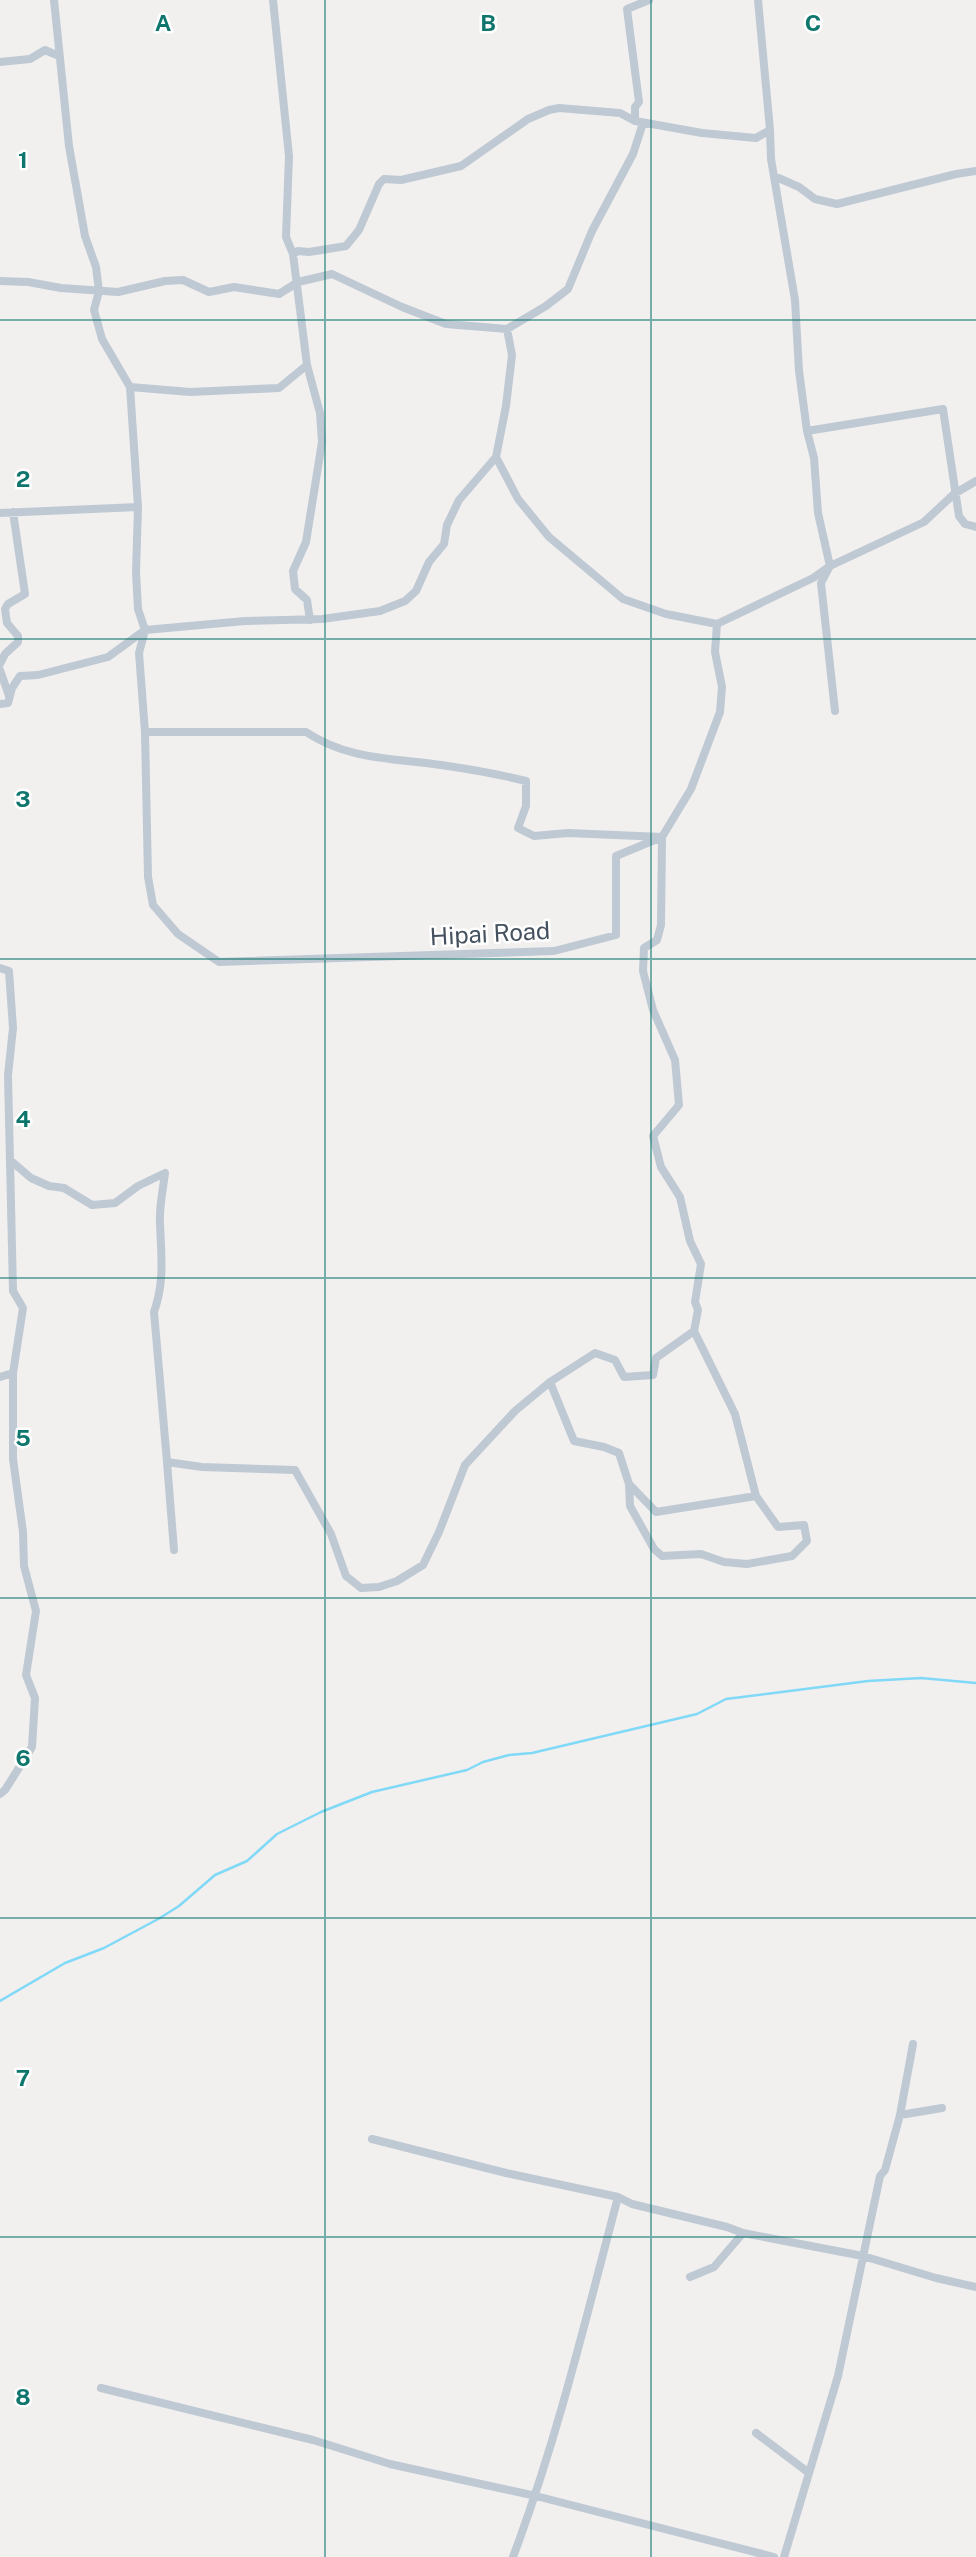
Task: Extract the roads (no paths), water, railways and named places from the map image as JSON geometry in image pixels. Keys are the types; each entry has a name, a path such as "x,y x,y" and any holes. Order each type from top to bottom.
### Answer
{"street":[{"path":"54,0 69,146 85,236 96,267 99,291 94,310 102,339 130,387 190,392 279,388 307,365"},
{"path":"273,0 289,156 286,237 293,254 298,282 307,365 320,413 322,442 306,542 293,571 295,589 307,600 310,620"},
{"path":"0,281 118,292 183,280 209,292 234,287 279,294 298,282 332,274 402,307 446,324 507,329 546,306 568,289 592,231 633,154 639,122 635,107 639,102 627,9 649,0"},
{"path":"758,0 774,176 795,300 799,371 807,431 814,458 817,513 830,566 821,583 835,711"},
{"path":"0,62 30,59 45,50 59,56"},
{"path":"293,254 298,251 309,252 346,246 359,230 379,184 384,179 401,180 461,166 538,114 559,108 620,113 639,122 702,133 757,138 770,130"},
{"path":"774,176 799,187 815,199 837,204 976,171"},
{"path":"0,704 8,702 20,676 38,675 108,657 145,630 245,621 310,620 380,611 410,596 429,562 444,544 447,525 459,500 496,457 512,355 507,329"},
{"name":"Hipai Road","path":"130,387 138,507 138,608 145,630 139,653 145,732 148,877 153,905 178,934 219,962 554,951 616,934 616,856 662,837"},
{"path":"807,431 943,409 959,516 965,524 976,527"},
{"path":"496,457 518,499 549,537 623,599 666,614 717,624 924,522 954,494 976,481"},
{"path":"0,513 138,507"},
{"path":"0,664 5,654 18,642 18,636 7,623 5,609 8,604 25,594 13,512"},
{"path":"550,1382 574,1441 619,1453 629,1484 630,1506 654,1549 662,1556 701,1554 724,1562 747,1564 792,1556 807,1541 804,1525 778,1527 755,1496 735,1414 694,1331 701,1264 690,1241 680,1197 661,1167 653,1136 679,1105 675,1060 653,1010 643,971 644,948 657,940 661,925 662,837 691,789 720,712 722,687 715,652 717,624"},
{"path":"0,670 9,696"},
{"path":"145,732 306,732 324,744 361,756 440,765 526,781 526,806 518,828 534,836 568,832 662,837"},
{"path":"0,968 9,971 13,1028 8,1075 13,1291 23,1308 13,1373 13,1459 23,1532 24,1566 36,1611 26,1675 36,1698 32,1747 0,1794"},
{"path":"10,1160 31,1178 49,1186 64,1188 92,1205 115,1203 138,1186 165,1173 160,1209 163,1271 161,1294 154,1312 174,1550"},
{"path":"167,1462 202,1467 295,1471 331,1534 345,1576 361,1588 379,1587 397,1581 423,1564 439,1532 465,1465 515,1411 550,1382 595,1353 615,1360 624,1377 653,1375 656,1358 694,1331"},
{"path":"0,1377 13,1373"},
{"path":"629,1484 656,1512 755,1496"},
{"path":"784,2557 838,2376 880,2176 885,2170 900,2115 913,2043"},
{"path":"900,2115 942,2108"},
{"path":"372,2139 506,2173 618,2197 632,2204 743,2233 863,2256 976,2287"},
{"path":"513,2557 536,2496 566,2396 618,2197"},
{"path":"690,2277 714,2267 743,2233"},
{"path":"101,2388 313,2440 390,2464 536,2496 774,2557"},
{"path":"756,2433 809,2473"}],"waterway":[{"path":"0,2001 65,1963 104,1948 160,1918 179,1906 215,1875 247,1861 277,1834 321,1812 372,1792 467,1770 483,1762 509,1755 532,1753 697,1714 726,1699 868,1681 921,1678 976,1683"}]}
